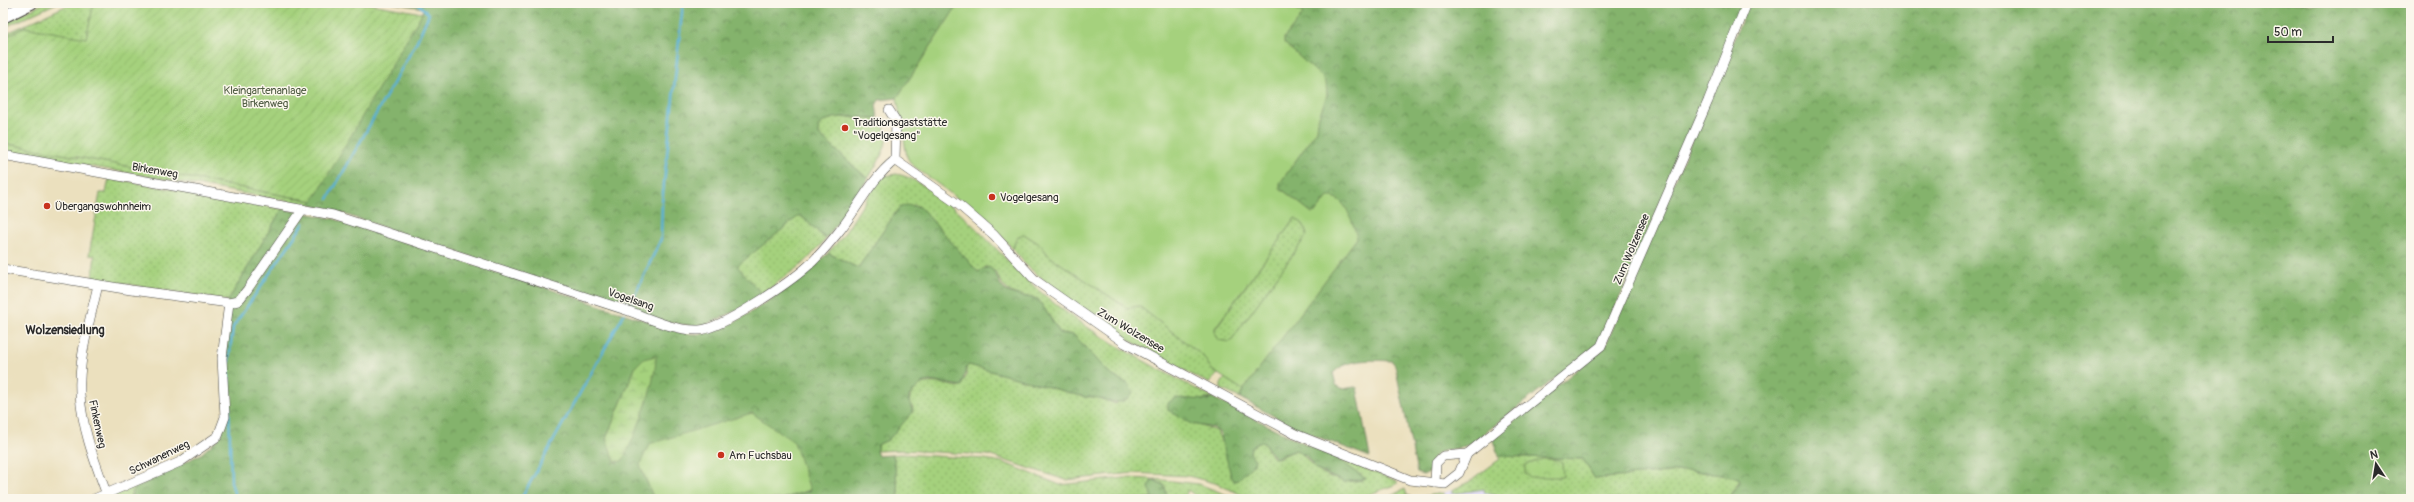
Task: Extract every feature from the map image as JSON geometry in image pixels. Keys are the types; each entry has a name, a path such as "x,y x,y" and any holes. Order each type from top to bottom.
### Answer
{"main road":[{"path":"3,17 31,3"}],"street":[{"name":"Zum Wolzensee","path":"895,160 959,205 994,235 1035,280 1125,343 1295,434 1410,480 1445,484 1459,473 1467,454 1601,346 1708,101 1747,3"},
{"path":"890,110 896,121 895,160"},
{"name":"Birkenweg","path":"3,155 303,209"},
{"name":"Vogelsang","path":"303,209 333,215 629,311 667,325 701,330 725,322 747,309 808,266 838,233 879,172 895,160"},
{"path":"3,270 229,303 238,301 247,290 303,209"},
{"name":"Finkenweg","path":"98,285 84,354 80,393 88,439 108,495"},
{"name":"Schwanenweg","path":"94,499 108,495 180,462 218,436 225,418 222,358 229,303"},
{"path":"1436,483 1436,463 1443,456 1467,454"}],"shaded area":[{"path":"1484,488 1485,493 1512,499 1444,499 1443,493 1452,490 1452,494"}],"green space":[{"path":"44,3 57,3 3,28 3,24"},
{"path":"72,3 94,3 86,39 24,27 3,39 3,35"},
{"name":"Kleingartenanlage Birkenweg","path":"94,3 366,3 422,13 313,201 3,143 3,39 24,27 86,38"},
{"path":"393,3 959,3 897,98 879,100 876,105 878,118 839,117 824,122 818,126 819,135 868,179 826,239 800,215 737,266 762,294 744,307 701,327 666,322 335,211 310,205 422,13 423,8"},
{"path":"959,3 1289,3 1303,14 1284,38 1284,43 1322,77 1326,83 1327,95 1318,119 1317,130 1280,183 1280,188 1312,213 1316,212 1328,197 1340,201 1351,218 1357,238 1243,390 1212,370 1203,356 1139,306 1127,308 1049,256 1041,245 1024,234 1015,242 1013,249 985,219 911,164 907,157 897,98","holes":["1295,218 1303,224 1307,235 1230,342 1218,340 1215,335 1215,328"]},
{"path":"1289,3 1744,3 1703,106 1600,343 1472,443 1439,453 1434,457 1429,472 1423,475 1417,473 1395,365 1392,361 1368,360 1353,362 1339,368 1333,373 1336,385 1343,389 1357,388 1370,457 1298,429 1240,398 1243,390 1357,238 1328,197 1316,212 1312,213 1280,188 1280,183 1317,130 1318,119 1327,95 1322,77 1284,43 1284,38 1303,14"},
{"path":"1749,3 2411,3 2411,499 1727,499 1740,483 1739,478 1690,470 1595,479 1583,459 1499,456 1493,441 1495,436 1605,347"},
{"path":"836,117 878,118 883,125 886,133 886,141 881,156 868,179 819,135 818,126 824,120"},
{"path":"3,143 313,201 310,205 3,151"},
{"path":"896,174 913,180 931,190 948,203 974,226 1046,297 1077,320 1134,356 1213,398 1201,400 1192,423 1217,431 1226,453 1255,460 1250,453 1251,447 1258,442 1263,442 1272,457 1278,458 1296,450 1302,454 1317,470 1335,479 1353,481 1366,479 1335,457 1397,481 1397,484 1357,499 1251,499 1215,483 1188,476 1133,473 1066,480 988,455 903,450 876,451 879,444 888,440 913,408 909,401 916,387 922,384 937,383 959,387 966,377 966,368 969,365 1085,397 1094,396 1116,404 1128,384 1111,375 1074,335 1060,333 1038,299 1012,293 1004,286 996,272 986,267 978,272 920,207 915,205 899,208 858,268 828,253 843,236 877,182 885,176"},
{"path":"109,178 282,209 228,301 92,278 95,256 89,255 100,193 106,193"},
{"path":"906,205 920,207 978,272 989,267 992,269 1006,291 1025,297 1038,299 1060,333 1074,335 1111,375 1128,384 1133,393 1128,399 1117,402 1085,397 969,365 966,368 962,386 929,381 921,384 909,396 909,401 913,412 888,440 879,444 876,451 878,456 892,455 894,458 899,499 781,499 810,491 640,465 654,499 130,499 134,489 201,454 219,438 226,421 223,359 228,301 282,209 331,218 687,334 702,334 732,323 769,301 803,275 828,253 858,268 899,208","holes":["636,366 615,461 606,439"]},
{"path":"800,214 826,239 806,261 762,294 736,266"},
{"path":"1295,218 1303,224 1307,235 1230,342 1218,340 1215,335 1215,329"},
{"path":"1024,234 1041,245 1049,256 1127,308 1139,306 1203,356 1212,370 1218,374 1209,383 1200,379 1127,339 1068,300 1027,266 1013,249 1015,242"},
{"path":"656,356 653,381 639,424 622,461 615,462 606,439 636,366 643,359"},
{"path":"1225,378 1243,390 1240,398 1221,389 1221,384"},
{"path":"1175,398 1207,400 1213,398 1297,440 1335,457 1366,479 1344,482 1317,470 1306,456 1296,450 1275,458 1263,442 1258,442 1251,447 1250,453 1255,460 1254,464 1238,480 1234,481 1231,476 1220,433 1214,428 1192,424 1168,410 1168,403"},
{"name":"Am Fuchsbau","path":"752,413 794,442 810,490 781,499 654,499 640,465 649,444"},
{"path":"900,454 984,459 1002,462 1060,485 1124,478 1152,479 1151,484 1153,496 1152,498 1141,499 899,499 894,458 892,455"},
{"path":"1499,456 1583,459 1595,479 1690,470 1739,478 1740,481 1727,499 1714,499 1706,493 1702,499 1512,499 1485,493 1484,489 1452,494 1452,490 1469,482 1500,459"},
{"path":"1543,459 1558,460 1562,462 1563,477 1530,477 1525,474 1525,465"},
{"path":"169,471 131,493 130,499 107,499"},
{"path":"1152,479 1164,485 1168,499 1141,499 1152,498 1149,487"},
{"path":"1154,479 1199,484 1237,499 1196,499 1197,497 1188,490 1184,499 1168,499 1164,485"},
{"path":"1405,489 1407,495 1414,498 1443,493 1444,499 1384,499"}],"waterway":[{"path":"328,199 416,43 429,14 417,3"},
{"path":"632,301 661,239 662,202 683,3"},
{"path":"236,499 231,482 228,366 233,327 304,223"},
{"path":"521,499 624,314"}],"place":[{"name":"Traditionsgaststätte \"Vogelgesang\"","path":"845,128"},
{"name":"Vogelgesang","path":"992,197"},
{"name":"Übergangswohnheim","path":"47,206"},
{"name":"Am Fuchsbau","path":"721,455"}],"district":[{"name":"Wolzensiedlung","path":"65,330"}]}
